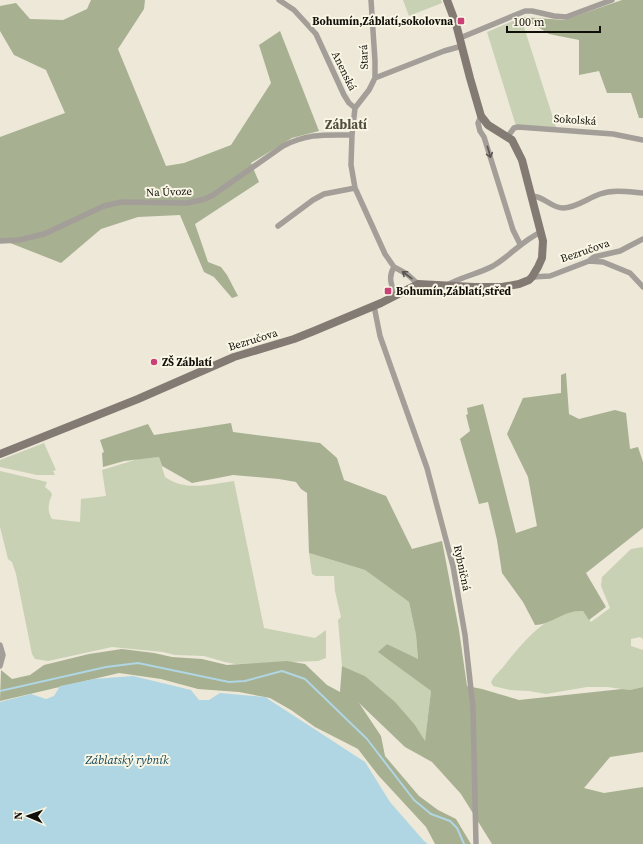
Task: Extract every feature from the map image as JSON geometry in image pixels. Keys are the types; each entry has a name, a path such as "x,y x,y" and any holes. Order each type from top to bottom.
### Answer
{"main road":[{"path":"447,0 461,42 481,116 488,125 508,136 515,143 520,155 532,196 541,232 543,247 542,258 532,277"},
{"name":"Bezručova","path":"0,454 138,399 234,357 294,339 374,306 418,284 502,287 519,284 529,280 532,277"}],"street":[{"name":"Anenská","path":"279,0 294,10 316,34 341,88 347,99 355,108"},
{"name":"Stará","path":"355,108 369,90 375,78 376,61 371,0"},
{"path":"375,78 444,51 525,11 566,17 612,0"},
{"path":"355,108 352,135 351,170 355,188 380,247 394,267 407,274 418,284"},
{"path":"481,116 478,123 480,132 484,137 513,230 520,244"},
{"name":"Sokolská","path":"508,136 514,128 518,127 613,134 643,140"},
{"name":"Na Úvoze","path":"0,241 19,240 44,234 113,203 196,202 213,194 291,142 310,136 352,135"},
{"path":"278,226 313,200 324,194 355,188"},
{"path":"532,196 539,197 562,208 571,207 602,193 616,191 643,193"},
{"path":"447,285 494,265 520,244 541,232"},
{"name":"Bezručova","path":"532,277 550,276 589,261 594,257 620,251 643,239"},
{"path":"589,261 603,262 630,273 643,287"},
{"path":"394,267 390,276 395,295"},
{"name":"Rybničná","path":"374,306 380,336 427,468 453,566 465,635 473,708 476,844"},
{"path":"0,646 3,656 0,666"}],"green space":[{"path":"91,0 145,0 144,9 118,49 166,166 184,163 231,145 271,83 259,45 280,31 319,131 292,138 251,163 259,182 195,224 208,262 221,267 238,296 232,298 214,277 204,272 180,215 138,217 101,229 61,263 0,239 0,137 65,113 46,70 14,55 0,31 0,6 16,3 30,19 63,20 87,9"},
{"path":"403,0 441,0 442,3 409,16"},
{"path":"622,0 643,0 643,118 639,118 631,93 607,93 599,71 579,75 579,40 549,34 522,17 564,20"},
{"path":"522,17 556,127 516,126 487,32"},
{"path":"566,373 569,414 579,419 615,410 626,413 630,449 638,447 643,462 643,528 586,573 606,607 589,620 583,611 576,611 535,625 523,602 502,573 497,540 488,502 479,504 460,439 470,431 466,415 468,414 467,408 483,404 516,533 537,526 528,477 507,434 523,398 561,393 561,375"},
{"path":"231,423 233,432 320,443 337,458 344,480 386,496 412,549 442,541 459,630 467,686 519,700 622,689 630,690 643,687 643,752 610,757 584,788 604,793 643,787 643,844 492,844 461,794 432,762 405,747 359,703 381,736 385,756 419,796 438,810 456,819 471,844 435,844 426,827 378,775 358,749 315,727 291,710 270,698 239,692 198,689 161,679 119,673 0,701 1,670 12,679 30,675 44,665 89,654 122,649 172,657 202,659 227,665 287,661 305,664 327,685 340,692 342,666 365,676 395,702 415,725 425,741 431,691 378,652 387,644 418,659 416,635 409,602 365,570 309,553 307,493 301,489 296,482 233,475 192,483 162,466 159,457 124,461 103,467 102,453 104,452 100,440 148,424 154,435"},
{"path":"44,443 56,470 53,471 55,475 37,475 0,467 0,460"},
{"path":"159,457 165,477 173,482 190,486 199,486 234,481 264,628 315,638 326,630 326,658 318,661 235,664 204,656 175,655 163,652 112,647 48,661 35,659 32,654 16,574 12,562 8,559 0,527 0,471 47,482 45,487 51,492 52,495 49,513 52,519 80,522 81,499 106,496 102,470 138,459"},
{"path":"643,547 643,639 640,637 631,639 631,646 643,650 643,687 630,690 607,687 587,687 546,694 510,690 493,686 491,682 492,680 528,638 548,621 559,615 583,611 591,622 610,608 601,586 602,577 631,549"},
{"path":"309,553 365,570 409,602 416,635 418,660 387,644 379,652 431,691 425,742 415,725 365,676 342,666 338,620 341,617 335,591 334,576 316,576 312,574"}],"water":[{"name":"Záblatský rybník","path":"133,676 191,690 199,700 209,700 220,693 265,697 365,762 390,802 428,844 0,844 0,702 31,694 46,699 54,696 60,686 94,679"}],"waterway":[{"path":"0,691 106,667 138,663 229,682 245,681 282,671 305,679 367,739 414,800 431,814 450,821 457,828 464,844"}],"place":[{"name":"Bohumín,Záblatí,sokolovna","path":"461,21"},
{"name":"Bohumín,Záblatí,střed","path":"388,291"},
{"name":"ZŠ Záblatí","path":"154,362"}],"district":[{"name":"Záblatí","path":"346,124"}]}
